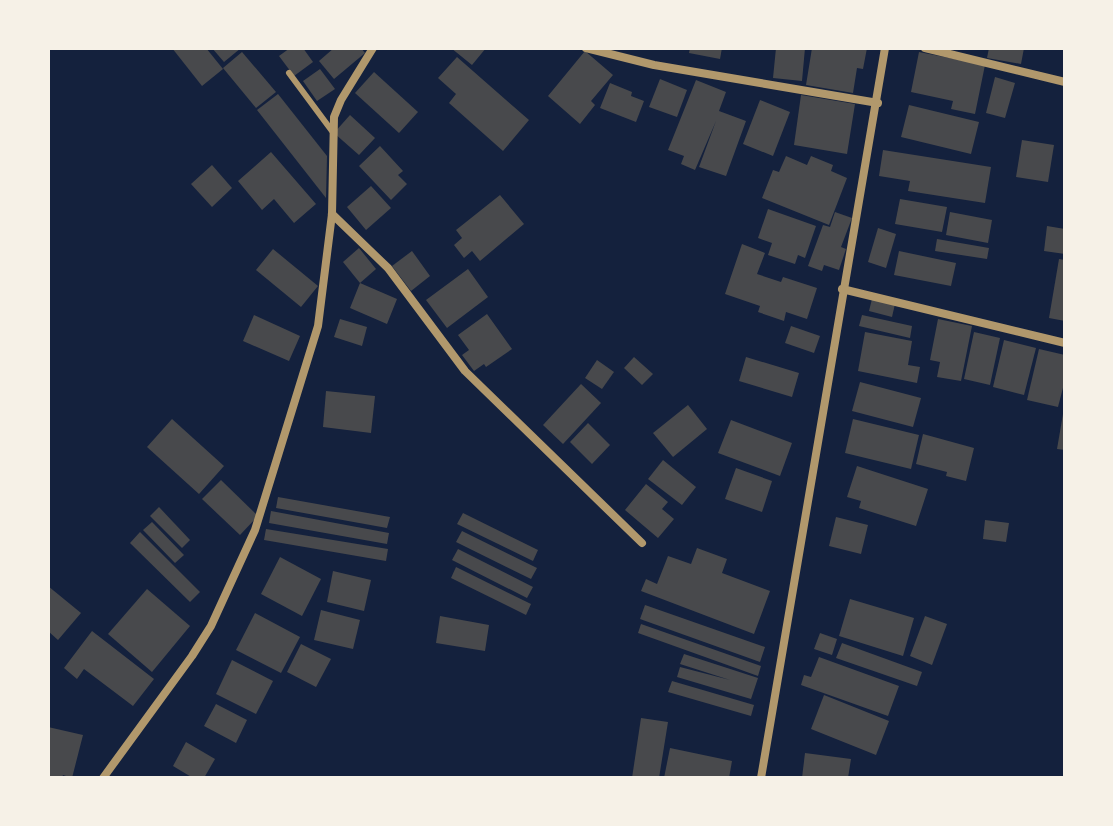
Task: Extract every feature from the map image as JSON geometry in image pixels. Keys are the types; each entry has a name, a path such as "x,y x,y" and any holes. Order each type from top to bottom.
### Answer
{"street":[{"path":"103,778 199,646 255,530 318,326 332,214 334,117 373,48"},
{"path":"586,48 654,65 878,103"},
{"path":"761,778 885,48"},
{"path":"925,48 1065,82"},
{"path":"332,214 388,268 465,371 642,543"},
{"path":"842,289 1065,343"}],"lane":[{"path":"289,73 332,131"}],"building":[{"path":"172,48 206,48 223,69 202,86"},
{"path":"212,48 241,48 224,62"},
{"path":"290,48 303,48 313,62 294,76 279,56"},
{"path":"334,48 361,48 365,53 334,79 319,61"},
{"path":"451,48 486,48 472,65"},
{"path":"690,48 722,48 720,59 689,53"},
{"path":"776,48 805,48 802,81 773,78"},
{"path":"812,48 867,48 863,69 857,68 853,93 806,85"},
{"path":"989,48 1024,48 1021,64 987,58"},
{"path":"585,51 613,75 591,101 595,105 580,124 548,96"},
{"path":"242,52 276,92 256,108 223,68"},
{"path":"919,52 985,65 975,114 951,109 953,101 911,92"},
{"path":"457,57 529,120 503,151 449,103 456,94 438,78"},
{"path":"320,69 335,89 317,101 303,81"},
{"path":"374,72 418,112 399,133 355,93"},
{"path":"995,77 1015,83 1005,118 986,113"},
{"path":"660,79 687,90 677,117 649,107"},
{"path":"696,80 726,92 719,111 746,121 726,176 699,167 716,121 695,170 681,164 684,156 668,150"},
{"path":"610,83 644,101 636,122 600,108"},
{"path":"278,94 327,156 326,198 257,110"},
{"path":"801,95 855,104 847,154 794,145"},
{"path":"760,100 790,112 773,156 743,144"},
{"path":"909,105 979,122 971,154 901,137"},
{"path":"350,115 375,138 359,155 334,133"},
{"path":"1022,140 1054,145 1048,182 1016,177"},
{"path":"380,146 403,171 398,175 407,184 391,200 359,166"},
{"path":"883,150 991,167 985,203 908,191 910,181 879,176"},
{"path":"271,152 316,204 294,223 274,199 262,210 238,181"},
{"path":"786,156 807,165 811,156 833,165 831,171 847,178 829,225 762,198 773,170 779,172"},
{"path":"212,165 232,188 212,207 191,184"},
{"path":"371,186 391,208 366,230 347,207"},
{"path":"500,195 524,224 480,261 472,251 464,258 454,245 462,238 456,230"},
{"path":"900,199 947,207 942,232 895,224"},
{"path":"768,209 816,226 805,258 798,255 795,264 768,255 772,243 758,238"},
{"path":"835,212 852,218 841,247 846,249 839,270 824,265 822,271 808,266 823,225 830,227"},
{"path":"950,212 992,220 988,243 946,235"},
{"path":"1047,226 1065,229 1065,254 1044,251"},
{"path":"878,228 896,234 886,268 868,262"},
{"path":"937,239 989,248 987,259 935,251"},
{"path":"742,244 765,253 757,274 781,282 783,277 817,288 807,319 786,312 784,321 758,312 760,306 725,294"},
{"path":"359,248 376,269 360,283 343,262"},
{"path":"273,249 318,286 301,307 256,270"},
{"path":"412,251 430,276 411,291 392,266"},
{"path":"899,251 956,263 951,286 894,275"},
{"path":"1059,259 1065,260 1065,321 1049,318"},
{"path":"468,269 488,297 447,328 426,300"},
{"path":"360,283 397,299 387,324 350,308"},
{"path":"872,299 895,304 892,317 869,311"},
{"path":"487,314 512,349 486,367 484,364 474,371 462,355 469,350 458,335"},
{"path":"254,315 300,336 289,361 243,341"},
{"path":"862,315 912,326 910,338 859,326"},
{"path":"340,319 367,327 362,346 334,337"},
{"path":"938,319 972,326 961,381 937,377 940,362 930,360"},
{"path":"791,326 820,336 814,353 785,343"},
{"path":"865,332 912,341 908,365 920,367 917,383 858,371"},
{"path":"974,332 1000,338 990,385 964,379"},
{"path":"1004,340 1036,348 1024,395 993,387"},
{"path":"1039,349 1065,355 1065,380 1058,407 1027,400"},
{"path":"634,357 653,374 642,385 624,368"},
{"path":"746,357 799,373 792,397 739,381"},
{"path":"597,360 614,372 602,389 585,378"},
{"path":"860,382 921,398 913,427 852,411"},
{"path":"581,384 601,403 563,444 543,425"},
{"path":"326,391 375,396 371,433 323,427"},
{"path":"688,405 707,429 673,457 653,433"},
{"path":"1065,414 1065,450 1057,449"},
{"path":"172,419 224,466 199,494 147,447"},
{"path":"853,419 919,435 911,469 845,453"},
{"path":"731,420 792,443 780,476 718,453"},
{"path":"588,423 610,445 592,464 570,442"},
{"path":"923,434 974,448 966,481 946,476 947,472 916,464"},
{"path":"663,460 696,487 682,505 648,479"},
{"path":"857,466 928,489 916,526 859,508 861,501 847,497"},
{"path":"736,468 772,481 762,512 725,499"},
{"path":"221,480 258,516 240,535 202,499"},
{"path":"646,484 668,502 662,509 674,519 658,538 625,510"},
{"path":"278,497 390,517 387,528 276,508"},
{"path":"159,507 190,540 182,548 150,516"},
{"path":"271,511 389,533 387,544 269,523"},
{"path":"463,513 538,550 533,561 457,524"},
{"path":"836,517 868,525 861,554 829,546"},
{"path":"985,520 1009,523 1006,542 983,539"},
{"path":"152,522 184,555 175,563 143,530"},
{"path":"266,529 388,549 386,561 264,540"},
{"path":"462,531 537,568 531,579 456,542"},
{"path":"140,532 200,592 190,602 130,543"},
{"path":"697,548 727,559 722,573 770,591 754,634 641,591 646,579 657,584 668,556 691,564"},
{"path":"458,549 533,587 527,598 452,560"},
{"path":"280,557 321,579 302,616 261,594"},
{"path":"456,567 531,604 526,615 451,578"},
{"path":"333,571 371,580 364,611 327,602"},
{"path":"48,586 81,613 58,640 48,631"},
{"path":"147,589 190,626 152,672 108,634"},
{"path":"850,599 914,618 903,656 839,636"},
{"path":"645,605 765,647 760,662 640,619"},
{"path":"321,610 360,620 353,649 314,640"},
{"path":"255,613 300,637 281,673 236,650"},
{"path":"440,616 489,625 485,651 436,643"},
{"path":"925,616 947,624 932,665 910,656"},
{"path":"641,624 761,666 758,676 638,633"},
{"path":"92,631 154,679 133,706 84,669 77,679 64,668"},
{"path":"820,633 837,639 832,655 814,649"},
{"path":"842,643 922,672 917,686 836,658"},
{"path":"301,644 331,659 316,687 287,672"},
{"path":"684,654 758,678 751,699 677,677 680,667 730,680 680,664"},
{"path":"819,657 899,686 888,716 801,685 804,675 811,677"},
{"path":"232,660 273,681 256,714 216,694"},
{"path":"672,681 754,705 751,716 668,692"},
{"path":"824,695 889,721 876,755 811,729"},
{"path":"216,704 247,720 236,743 204,726"},
{"path":"641,718 668,722 659,778 632,778"},
{"path":"48,727 83,735 72,778 63,775 62,778 48,778"},
{"path":"186,742 215,759 204,778 193,778 173,766"},
{"path":"670,748 732,761 729,778 664,778"},
{"path":"805,753 851,759 848,778 802,778"}]}
